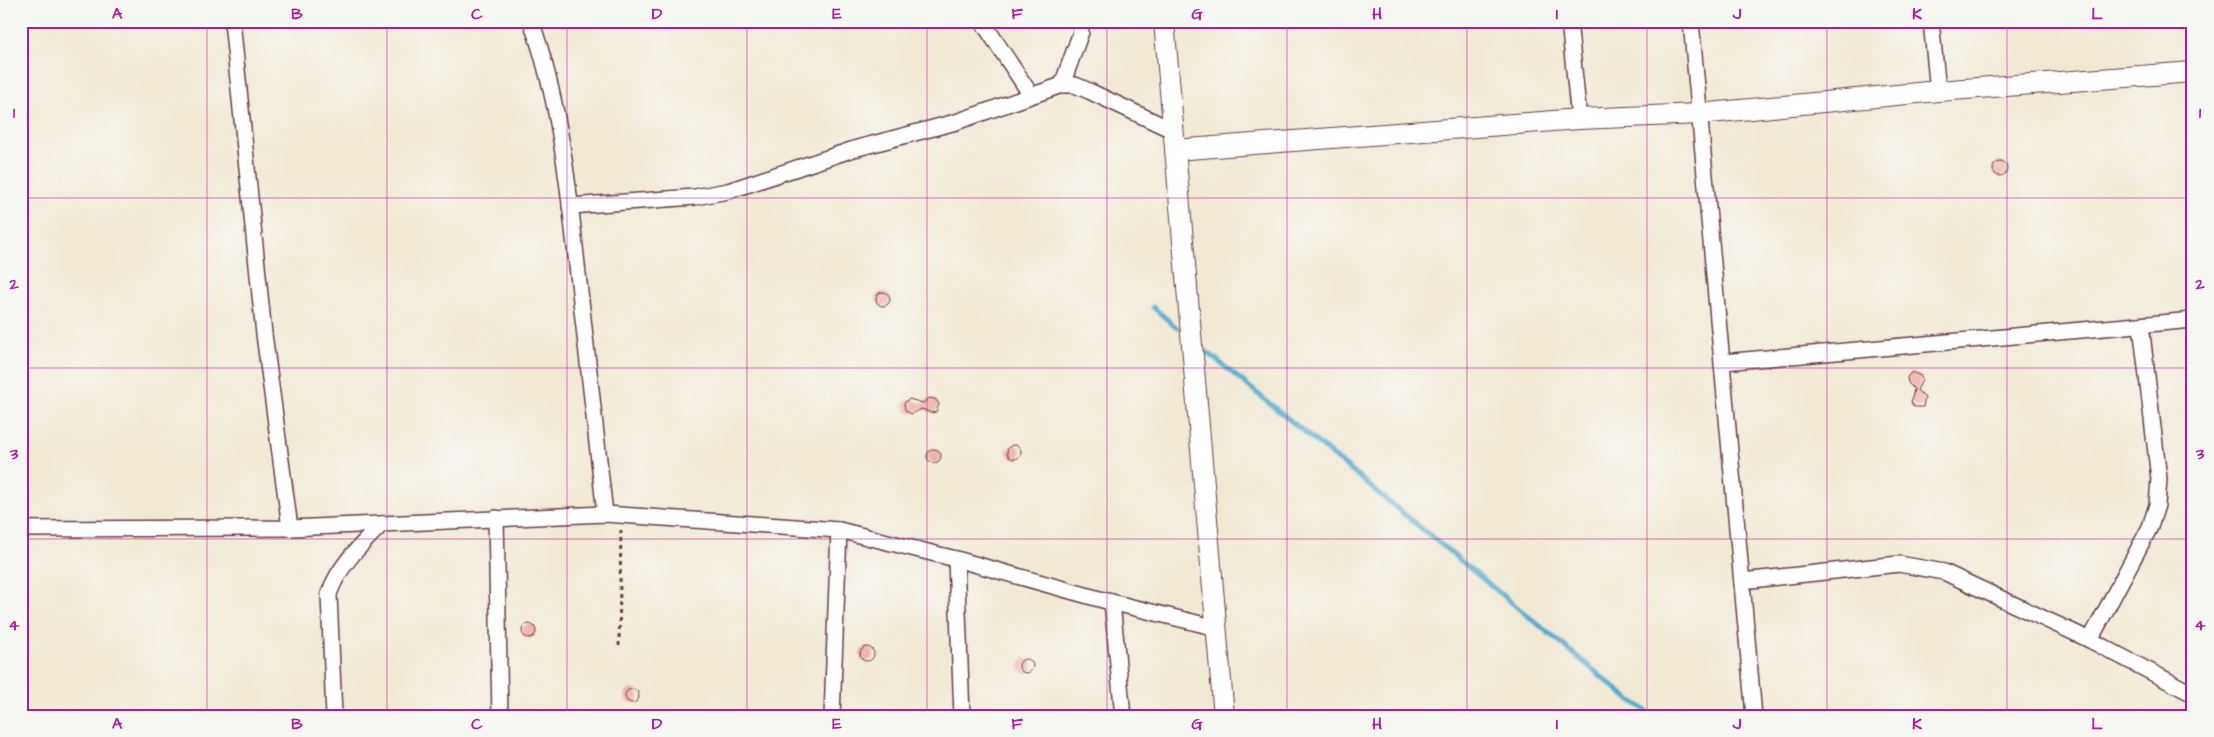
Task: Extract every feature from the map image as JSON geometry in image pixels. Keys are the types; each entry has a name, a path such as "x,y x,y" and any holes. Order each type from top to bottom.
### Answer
{"street":[{"path":"232,21 264,334 290,528"},
{"path":"531,21 540,46 551,94 570,206 605,514"},
{"path":"982,21 1031,95"},
{"path":"1062,85 1081,32 1080,21"},
{"path":"1164,21 1224,716"},
{"path":"1568,21 1579,119"},
{"path":"1691,21 1754,716"},
{"path":"1931,21 1938,91"},
{"path":"570,206 695,197 728,191 854,149 956,122 1062,85 1075,85 1089,90 1175,141 1699,114 1938,91 2193,72"},
{"path":"1723,362 2193,320"},
{"path":"2090,640 2150,526 2157,505 2159,479 2141,325"},
{"path":"21,529 290,528 605,514 839,530 1217,628"},
{"path":"496,518 500,716"},
{"path":"334,716 329,594 334,578 346,562 382,524"},
{"path":"832,716 839,530"},
{"path":"956,559 962,716"},
{"path":"1742,581 1899,564 1944,572 2090,640 2193,694"},
{"path":"1112,602 1123,716"}],"path":[{"path":"619,646 621,516"}],"building":[{"path":"1997,162 2003,162 2007,169 2003,176 1997,176 1993,172 1993,166"},
{"path":"880,292 886,292 890,299 886,306 880,306 876,302 876,296"},
{"path":"1912,372 1921,376 1922,380 1917,390 1925,398 1923,407 1914,407 1911,402 1914,389 1908,383 1907,377"},
{"path":"929,398 935,399 939,404 936,412 931,413 922,409 911,414 905,410 904,403 909,399 923,403"},
{"path":"1011,445 1017,445 1021,452 1017,459 1011,459 1007,455 1007,449"},
{"path":"931,449 937,449 941,456 937,463 931,463 927,459 927,453"},
{"path":"526,624 532,624 536,631 532,638 526,638 522,634 522,628"},
{"path":"864,647 870,647 874,654 870,661 864,661 860,657 860,651"},
{"path":"1023,659 1029,659 1033,666 1029,673 1023,673 1019,669 1019,663"},
{"path":"629,689 635,689 639,696 635,703 629,703 625,699 625,693"}],"waterway":[{"path":"1153,307 1177,328"},
{"path":"1207,352 1625,696 1654,716"}]}
